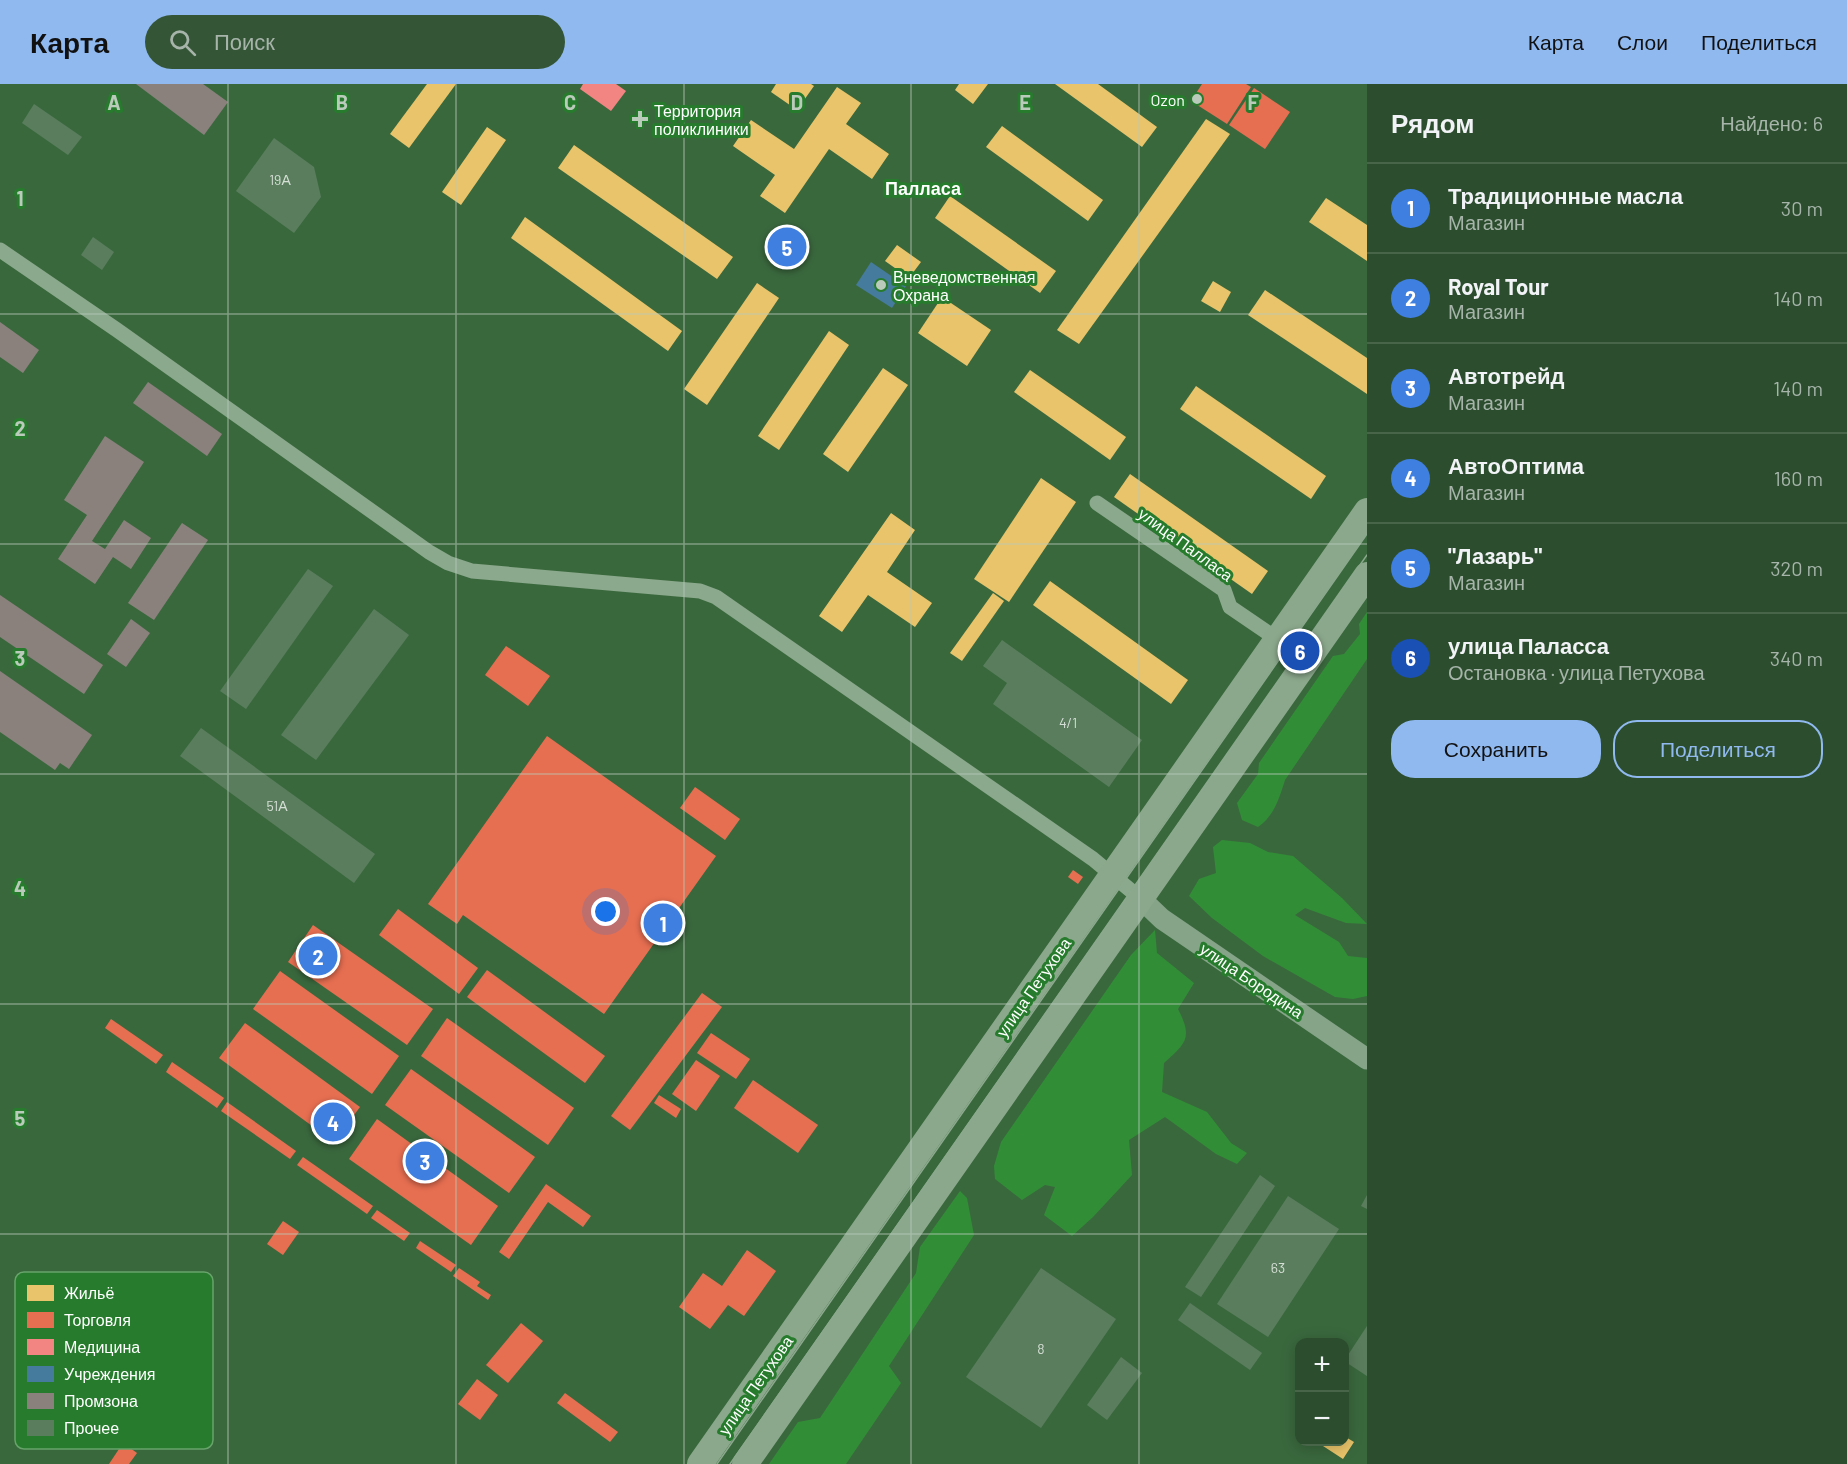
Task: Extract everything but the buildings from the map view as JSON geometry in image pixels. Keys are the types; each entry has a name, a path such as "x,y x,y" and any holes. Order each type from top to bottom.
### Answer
{"highway":[{"name":"улица Петухова","path":"699,1464 1367,511"},
{"path":"745,1464 1367,575"}],"main road":[{"name":"улица Бородина","path":"1141,899 1162,919 1367,1059"}],"street":[{"path":"0,250 117,330 429,552 448,563 472,572 700,591 716,597 1093,859 1141,899"},
{"name":"улица Палласа","path":"1097,503 1224,590 1230,607 1277,639"}],"green space":[{"path":"1367,612 1367,659 1285,780 1268,818 1258,827 1242,820 1237,803 1258,774 1259,763 1333,656 1344,654 1360,634 1359,624"},
{"path":"1222,840 1250,843 1268,852 1293,856 1342,898 1367,924 1346,923 1305,908 1295,915 1339,942 1348,956 1367,958 1367,996 1353,999 1335,997 1263,956 1212,918 1189,896 1199,879 1216,873 1213,847"},
{"path":"1155,930 1157,953 1194,983 1178,1009 1186,1034 1182,1045 1164,1063 1162,1092 1207,1112 1231,1143 1247,1153 1237,1164 1216,1154 1165,1117 1129,1140 1132,1175 1072,1236 1044,1215 1055,1187 1045,1185 1022,1200 995,1179 994,1166 1001,1142 1131,955"},
{"path":"960,1191 967,1198 974,1235 889,1366 901,1383 846,1464 769,1464 798,1422 820,1418 916,1273 920,1247"}],"tram line":[{"path":"717,1464 1367,534"},
{"path":"730,1464 1367,555"}],"place":[{"name":"Ozon","path":"1197,99"},
{"name":"Территория поликлиники","path":"640,119"},
{"name":"\"Лазарь\"","path":"787,247"},
{"name":"Вневедомственная Охрана","path":"881,285"},
{"name":"улица Паласса","path":"1300,651"},
{"name":"Традиционные масла","path":"663,923"},
{"name":"Royal Tour","path":"318,956"},
{"name":"АвтоОптима","path":"333,1122"},
{"name":"Автотрейд","path":"425,1161"}],"district":[{"name":"Палласа","path":"923,188"}]}
